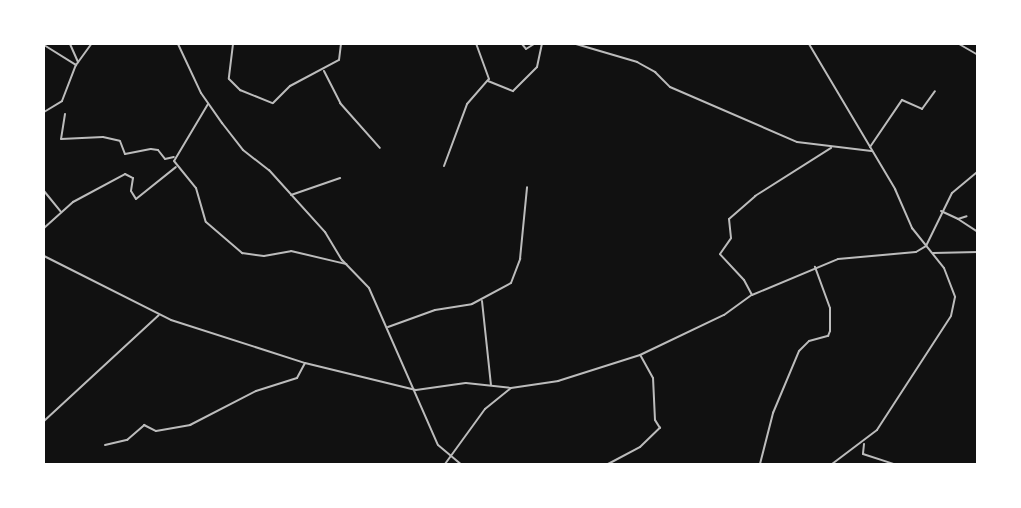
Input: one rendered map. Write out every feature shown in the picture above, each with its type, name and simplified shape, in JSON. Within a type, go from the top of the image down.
[{"type":"street","points":[[70,44],[78,62]]},
{"type":"street","points":[[44,112],[62,101],[76,65],[91,44]]},
{"type":"street","points":[[176,44],[208,104],[243,150],[291,195],[325,232],[346,264],[369,288],[416,390],[438,445],[461,465]]},
{"type":"street","points":[[233,44],[229,79],[240,90],[273,103],[290,86],[324,70],[339,60],[341,44]]},
{"type":"street","points":[[476,44],[488,81],[513,92],[537,67],[542,44]]},
{"type":"street","points":[[522,44],[526,49],[534,44]]},
{"type":"street","points":[[576,44],[637,62],[656,72],[670,87],[797,142],[872,152]]},
{"type":"street","points":[[809,44],[870,147],[912,228],[933,253],[952,285],[955,308],[877,430],[864,443],[832,465]]},
{"type":"street","points":[[959,44],[978,55]]},
{"type":"street","points":[[44,45],[76,65]]},
{"type":"street","points":[[324,70],[340,103],[380,148]]},
{"type":"street","points":[[444,166],[467,104],[488,81]]},
{"type":"street","points":[[870,147],[902,100],[922,109],[935,91]]},
{"type":"street","points":[[208,104],[174,157],[176,167],[196,188],[206,222],[237,251],[264,256],[284,251],[306,253],[346,264]]},
{"type":"street","points":[[65,114],[61,139],[103,137],[120,141],[125,154],[151,149],[158,150],[165,159],[174,157]]},
{"type":"street","points":[[752,295],[744,280],[720,254],[731,238],[729,219],[755,196],[831,148]]},
{"type":"street","points":[[44,228],[62,212],[125,174],[133,178],[131,191],[136,199],[176,167]]},
{"type":"street","points":[[44,256],[159,315],[305,363],[416,390],[491,385],[511,388],[558,381],[640,355],[724,315],[752,295],[815,267],[847,258],[902,255],[926,246],[941,211],[952,194],[978,171]]},
{"type":"street","points":[[291,195],[340,178]]},
{"type":"street","points":[[388,327],[435,310],[482,300],[511,283],[520,259],[522,216],[528,201],[527,187]]},
{"type":"street","points":[[44,191],[62,212]]},
{"type":"street","points":[[941,211],[978,232]]},
{"type":"street","points":[[958,219],[967,216]]},
{"type":"street","points":[[933,253],[978,252]]},
{"type":"street","points":[[760,465],[773,413],[799,351],[830,331],[830,308],[815,267]]},
{"type":"street","points":[[482,300],[491,385]]},
{"type":"street","points":[[44,421],[159,315]]},
{"type":"street","points":[[608,465],[640,447],[660,428],[655,420],[654,378],[640,355]]},
{"type":"street","points":[[105,445],[127,440],[144,425],[156,431],[190,424],[256,390],[297,378],[305,363]]},
{"type":"street","points":[[445,465],[485,409],[511,388]]},
{"type":"street","points":[[864,443],[863,454],[893,465]]}]
